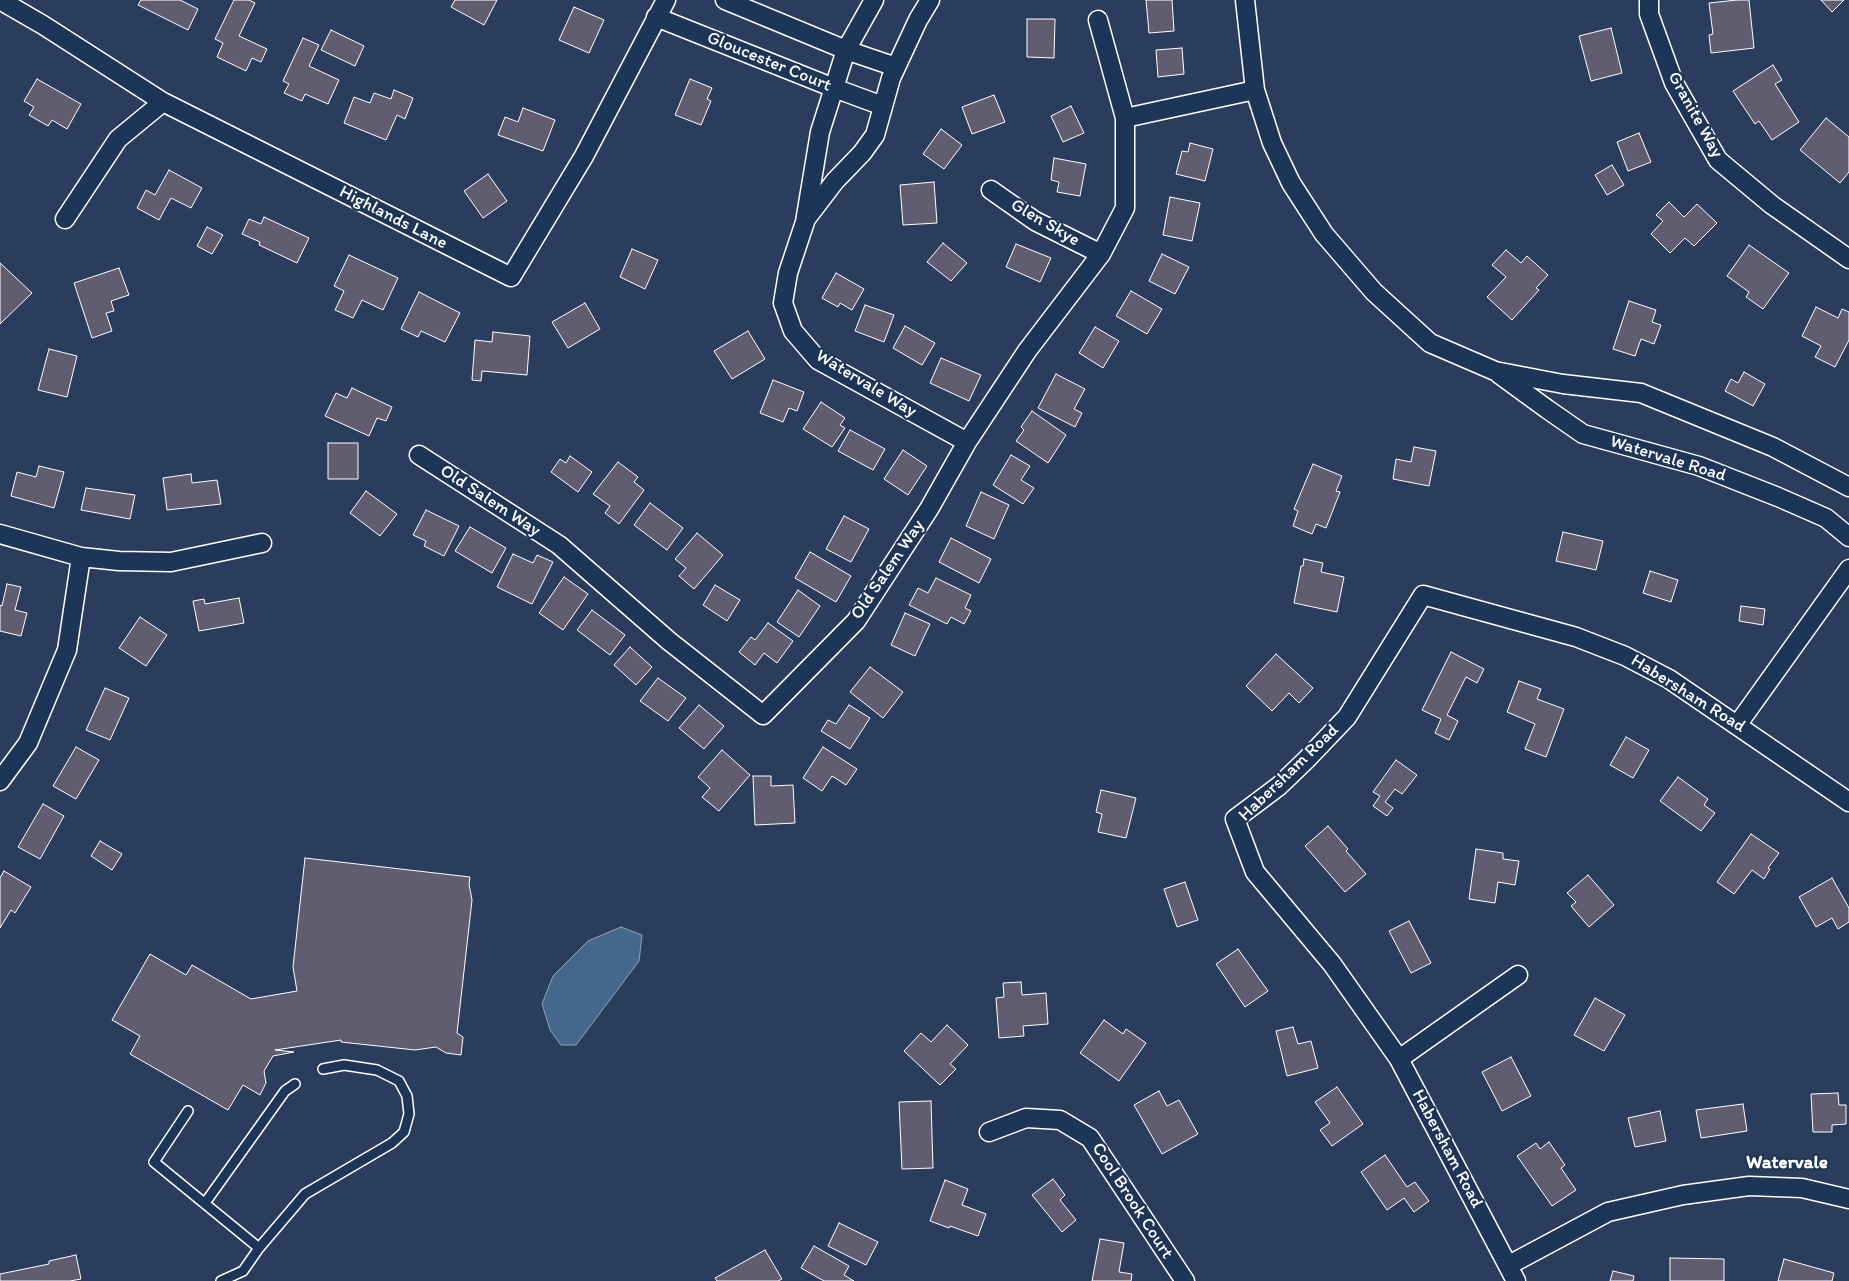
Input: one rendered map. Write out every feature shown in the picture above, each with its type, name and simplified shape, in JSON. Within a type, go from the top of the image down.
[{"type":"street","name":"Highlands Lane","points":[[0,0],[43,25],[163,102],[511,277],[584,156],[666,0]]},
{"type":"street","points":[[725,0],[846,50],[896,68]]},
{"type":"street","name":"Watervale Way","points":[[874,0],[846,50],[820,132],[804,222],[788,273],[783,304],[793,331],[818,360],[967,442]]},
{"type":"street","name":"Watervale Way","points":[[804,222],[836,180],[862,153],[875,136],[891,78],[918,20],[930,0]]},
{"type":"street","name":"Watervale Road","points":[[1245,0],[1255,90],[1272,143],[1291,183],[1324,234],[1374,292],[1430,343],[1495,371],[1563,384],[1641,393],[1774,447],[1849,487]]},
{"type":"street","name":"Granite Way","points":[[1649,0],[1649,14],[1674,83],[1718,160],[1772,205],[1849,259]]},
{"type":"street","name":"Gloucester Court","points":[[656,17],[883,106]]},
{"type":"street","name":"Old Salem Way","points":[[419,455],[559,545],[669,641],[763,715],[856,621],[929,509],[967,442],[1027,351],[1101,254],[1125,208],[1125,118],[1098,20]]},
{"type":"street","points":[[1125,118],[1255,90]]},
{"type":"street","points":[[65,219],[118,139],[163,102]]},
{"type":"street","name":"Glen Skye","points":[[991,190],[1035,221],[1101,254]]},
{"type":"street","name":"Watervale Road","points":[[1495,371],[1546,410],[1583,434],[1644,450],[1716,473],[1778,497],[1826,518],[1849,537]]},
{"type":"street","points":[[0,534],[81,557],[119,561],[171,562],[262,543]]},
{"type":"street","points":[[0,780],[28,743],[66,650],[81,557]]},
{"type":"street","points":[[1738,724],[1849,569]]},
{"type":"street","name":"Habersham Road","points":[[1516,1281],[1399,1059],[1332,964],[1255,872],[1235,819],[1279,786],[1347,717],[1423,596],[1576,637],[1626,656],[1669,679],[1738,724],[1849,802]]},
{"type":"street","points":[[1399,1059],[1518,975]]},
{"type":"street","name":"Cool Brook Court","points":[[988,1132],[1026,1118],[1051,1119],[1060,1120],[1090,1138],[1185,1281]]},
{"type":"street","points":[[1509,1265],[1608,1212],[1683,1195],[1749,1186],[1802,1188],[1849,1199]]},
{"type":"lane","points":[[221,1281],[243,1271],[259,1248],[305,1194],[392,1143],[404,1132],[409,1114],[407,1096],[399,1081],[377,1070],[344,1065],[323,1069]]},
{"type":"lane","points":[[205,1203],[285,1092],[295,1084]]},
{"type":"lane","points":[[188,1111],[154,1162],[259,1248]]},
{"type":"water","points":[[621,927],[642,935],[639,961],[576,1045],[561,1045],[550,1030],[542,1004],[553,976],[588,941]]},
{"type":"building","points":[[141,0],[180,0],[198,9],[188,30],[138,5]]},
{"type":"building","points":[[234,0],[249,0],[255,3],[239,36],[267,49],[261,62],[252,58],[246,71],[217,57],[223,43],[215,39]]},
{"type":"building","points":[[455,0],[497,0],[484,25],[451,7]]},
{"type":"building","points":[[1146,0],[1172,0],[1174,31],[1149,33]]},
{"type":"building","points":[[1749,0],[1754,48],[1711,53],[1709,35],[1713,34],[1709,3]]},
{"type":"building","points":[[1821,0],[1844,0],[1832,12]]},
{"type":"building","points":[[574,7],[604,20],[589,53],[559,40]]},
{"type":"building","points":[[1027,19],[1055,19],[1054,58],[1027,57]]},
{"type":"building","points":[[1611,28],[1622,73],[1591,81],[1579,36]]},
{"type":"building","points":[[331,30],[364,46],[355,66],[321,50]]},
{"type":"building","points":[[303,38],[319,45],[309,66],[339,80],[328,104],[305,94],[302,101],[284,93],[289,84],[283,81]]},
{"type":"building","points":[[1182,48],[1184,74],[1158,77],[1156,50]]},
{"type":"building","points":[[1773,65],[1782,80],[1775,84],[1799,122],[1772,140],[1759,121],[1755,124],[1733,91]]},
{"type":"building","points":[[37,79],[81,104],[67,129],[52,120],[48,126],[29,115],[34,107],[24,101]]},
{"type":"building","points":[[690,79],[712,88],[707,99],[711,101],[701,125],[675,115]]},
{"type":"building","points":[[394,90],[413,98],[405,119],[397,115],[386,140],[344,123],[354,97],[370,103],[374,93],[391,99]]},
{"type":"building","points":[[994,95],[1005,122],[972,134],[962,107]]},
{"type":"building","points":[[1071,106],[1084,133],[1063,142],[1051,116]]},
{"type":"building","points":[[523,108],[555,120],[543,151],[498,135],[505,117],[518,122]]},
{"type":"building","points":[[1826,118],[1849,137],[1849,172],[1840,183],[1800,150]]},
{"type":"building","points":[[941,129],[962,145],[944,169],[923,154]]},
{"type":"building","points":[[1639,133],[1651,162],[1628,171],[1617,142]]},
{"type":"building","points":[[1190,143],[1213,149],[1205,181],[1176,174],[1182,151],[1188,152]]},
{"type":"building","points":[[1054,158],[1086,164],[1080,196],[1057,192],[1059,182],[1051,180]]},
{"type":"building","points":[[1612,165],[1624,185],[1607,195],[1595,175]]},
{"type":"building","points":[[169,170],[202,188],[191,208],[171,198],[159,220],[137,208],[146,190],[155,195]]},
{"type":"building","points":[[488,174],[507,201],[483,218],[464,191]]},
{"type":"building","points":[[934,182],[937,223],[903,225],[900,185]]},
{"type":"building","points":[[1170,197],[1200,203],[1192,241],[1163,235]]},
{"type":"building","points":[[1669,202],[1684,217],[1697,204],[1717,223],[1694,246],[1685,238],[1670,253],[1651,234],[1663,221],[1656,215]]},
{"type":"building","points":[[264,217],[309,238],[297,263],[259,245],[260,242],[242,234],[249,219],[261,224]]},
{"type":"building","points":[[207,227],[223,235],[212,254],[197,246]]},
{"type":"building","points":[[943,243],[967,263],[951,281],[927,262]]},
{"type":"building","points":[[1016,244],[1051,258],[1040,282],[1006,267]]},
{"type":"building","points":[[1749,245],[1789,273],[1763,309],[1746,297],[1749,292],[1727,276]]},
{"type":"building","points":[[632,249],[658,260],[645,289],[620,277]]},
{"type":"building","points":[[1506,250],[1521,263],[1527,256],[1548,275],[1536,288],[1539,290],[1512,320],[1487,297],[1506,277],[1492,265]]},
{"type":"building","points":[[1162,254],[1189,267],[1175,294],[1149,281]]},
{"type":"building","points":[[349,255],[398,278],[383,310],[362,300],[353,318],[335,310],[344,291],[334,286]]},
{"type":"building","points":[[0,263],[32,293],[0,324]]},
{"type":"building","points":[[119,268],[129,295],[111,301],[114,311],[106,313],[112,331],[92,338],[74,283]]},
{"type":"building","points":[[836,273],[864,289],[852,310],[840,303],[838,307],[822,298]]},
{"type":"building","points":[[1131,291],[1162,309],[1147,334],[1116,316]]},
{"type":"building","points":[[419,292],[460,313],[445,342],[421,331],[418,337],[401,329]]},
{"type":"building","points":[[1629,301],[1656,310],[1652,322],[1661,325],[1654,344],[1641,339],[1635,356],[1613,349]]},
{"type":"building","points":[[585,303],[600,329],[568,348],[552,322]]},
{"type":"building","points":[[865,305],[894,315],[884,342],[855,331]]},
{"type":"building","points":[[1816,307],[1838,318],[1842,309],[1849,312],[1849,340],[1835,367],[1815,357],[1821,346],[1802,336]]},
{"type":"building","points":[[905,326],[935,343],[922,365],[893,348]]},
{"type":"building","points":[[1095,327],[1119,341],[1103,368],[1079,353]]},
{"type":"building","points":[[748,331],[765,359],[732,379],[714,351]]},
{"type":"building","points":[[493,332],[530,336],[527,375],[482,371],[481,381],[472,380],[475,340],[492,342]]},
{"type":"building","points":[[49,349],[77,356],[67,397],[38,390]]},
{"type":"building","points":[[941,358],[981,375],[969,401],[930,383]]},
{"type":"building","points":[[1744,372],[1765,384],[1753,406],[1725,391],[1731,379],[1738,383]]},
{"type":"building","points":[[1056,374],[1085,389],[1074,409],[1082,413],[1075,427],[1038,408]]},
{"type":"building","points":[[773,380],[804,392],[797,411],[789,408],[783,422],[760,413]]},
{"type":"building","points":[[352,388],[392,407],[386,421],[377,418],[369,436],[325,416],[336,393],[347,398]]},
{"type":"building","points":[[821,402],[845,418],[840,425],[845,428],[832,447],[803,429]]},
{"type":"building","points":[[1032,411],[1066,435],[1048,463],[1016,441],[1024,430],[1021,427]]},
{"type":"building","points":[[850,430],[885,449],[873,470],[838,451]]},
{"type":"building","points":[[328,443],[358,443],[358,479],[328,479]]},
{"type":"building","points":[[1414,447],[1436,451],[1429,486],[1393,479],[1396,459],[1411,462]]},
{"type":"building","points":[[903,450],[927,466],[908,495],[884,479]]},
{"type":"building","points":[[1011,455],[1030,466],[1021,480],[1034,488],[1023,504],[993,485]]},
{"type":"building","points":[[570,456],[592,472],[578,492],[551,472],[560,459],[566,463]]},
{"type":"building","points":[[618,462],[638,477],[634,482],[644,490],[619,524],[605,513],[610,506],[593,494]]},
{"type":"building","points":[[1313,464],[1342,476],[1336,491],[1340,492],[1326,528],[1316,524],[1312,534],[1293,526],[1298,511],[1294,509]]},
{"type":"building","points":[[39,466],[64,472],[54,508],[11,496],[17,472],[36,477]]},
{"type":"building","points":[[191,474],[192,483],[217,480],[221,504],[167,510],[163,478]]},
{"type":"building","points":[[86,488],[135,495],[130,519],[81,510]]},
{"type":"building","points":[[366,491],[397,514],[380,536],[350,513]]},
{"type":"building","points":[[981,492],[1009,505],[994,539],[966,526]]},
{"type":"building","points":[[650,503],[683,528],[667,550],[634,525]]},
{"type":"building","points":[[426,510],[459,526],[444,556],[424,546],[426,541],[413,535]]},
{"type":"building","points":[[844,516],[869,529],[851,562],[826,549]]},
{"type":"building","points":[[470,527],[506,548],[492,573],[455,551]]},
{"type":"building","points":[[1563,532],[1603,541],[1596,570],[1556,561]]},
{"type":"building","points":[[697,533],[723,555],[694,589],[679,576],[686,568],[675,559]]},
{"type":"building","points":[[951,538],[991,559],[979,583],[939,562]]},
{"type":"building","points":[[810,552],[851,576],[836,602],[795,578]]},
{"type":"building","points":[[513,554],[533,563],[537,555],[553,562],[532,604],[497,587]]},
{"type":"building","points":[[1304,559],[1323,563],[1321,572],[1344,577],[1337,612],[1294,603]]},
{"type":"building","points":[[1650,571],[1678,580],[1671,602],[1643,593]]},
{"type":"building","points":[[564,577],[588,594],[563,630],[539,613]]},
{"type":"building","points":[[936,578],[971,595],[965,608],[971,611],[964,624],[951,617],[947,624],[909,605],[918,588],[928,593]]},
{"type":"building","points":[[7,584],[21,587],[15,610],[27,613],[21,636],[0,631],[0,605],[2,606]]},
{"type":"building","points":[[715,585],[740,600],[727,621],[703,605]]},
{"type":"building","points":[[798,590],[820,606],[799,637],[777,622]]},
{"type":"building","points":[[239,598],[244,623],[199,631],[193,601],[204,599],[205,604]]},
{"type":"building","points":[[1741,606],[1765,609],[1763,625],[1739,621]]},
{"type":"building","points":[[592,610],[625,635],[610,655],[577,630]]},
{"type":"building","points":[[905,613],[930,624],[915,656],[891,645]]},
{"type":"building","points":[[140,617],[167,635],[146,666],[119,648]]},
{"type":"building","points":[[768,623],[793,641],[777,663],[764,653],[755,665],[739,652],[751,637],[755,640]]},
{"type":"building","points":[[630,647],[652,667],[636,685],[614,665]]},
{"type":"building","points":[[1451,652],[1484,669],[1477,683],[1466,677],[1447,715],[1458,721],[1449,740],[1435,733],[1441,719],[1422,710]]},
{"type":"building","points":[[1276,654],[1313,688],[1299,703],[1289,693],[1272,711],[1246,686]]},
{"type":"building","points":[[870,667],[903,692],[883,718],[850,692]]},
{"type":"building","points":[[658,678],[686,698],[668,721],[640,701]]},
{"type":"building","points":[[1519,681],[1541,689],[1537,699],[1564,709],[1546,757],[1525,749],[1535,724],[1507,712]]},
{"type":"building","points":[[105,688],[129,698],[110,740],[86,730]]},
{"type":"building","points":[[699,705],[724,726],[704,749],[679,728]]},
{"type":"building","points":[[849,705],[870,718],[850,749],[821,731],[828,720],[836,724]]},
{"type":"building","points":[[1626,737],[1649,750],[1633,778],[1610,765]]},
{"type":"building","points":[[76,747],[99,760],[76,799],[53,786]]},
{"type":"building","points":[[823,747],[857,769],[846,785],[832,776],[822,791],[803,778]]},
{"type":"building","points":[[722,750],[750,775],[719,811],[702,797],[710,788],[698,777]]},
{"type":"building","points":[[1396,760],[1417,775],[1402,794],[1395,789],[1385,802],[1393,808],[1387,816],[1373,806],[1380,796],[1373,792]]},
{"type":"building","points":[[753,776],[771,776],[771,786],[793,785],[795,823],[755,825]]},
{"type":"building","points":[[1678,777],[1708,799],[1704,805],[1715,813],[1701,831],[1660,801]]},
{"type":"building","points":[[1101,790],[1136,798],[1126,838],[1098,832],[1102,814],[1096,812]]},
{"type":"building","points":[[43,804],[64,816],[40,859],[18,847]]},
{"type":"building","points":[[1328,826],[1366,874],[1345,892],[1305,846]]},
{"type":"building","points":[[1751,834],[1779,853],[1768,868],[1770,869],[1764,879],[1752,870],[1734,894],[1717,882]]},
{"type":"building","points":[[100,841],[122,854],[112,870],[91,856]]},
{"type":"building","points":[[1476,849],[1503,853],[1503,859],[1519,861],[1515,885],[1498,882],[1495,903],[1469,899]]},
{"type":"building","points":[[305,858],[470,877],[469,884],[472,900],[457,1033],[463,1037],[461,1055],[446,1053],[436,1047],[415,1050],[341,1042],[341,1040],[275,1050],[294,1052],[273,1056],[264,1071],[266,1083],[260,1095],[243,1085],[228,1110],[130,1054],[140,1036],[112,1020],[150,954],[186,975],[192,965],[251,999],[297,991],[293,967]]},
{"type":"building","points":[[4,871],[31,887],[15,913],[11,910],[0,928],[0,878]]},
{"type":"building","points":[[1588,875],[1614,905],[1589,927],[1571,906],[1576,902],[1567,893]]},
{"type":"building","points":[[1832,878],[1849,908],[1849,922],[1838,929],[1832,918],[1816,927],[1799,897]]},
{"type":"building","points":[[1185,882],[1198,920],[1177,927],[1164,889]]},
{"type":"building","points":[[1409,921],[1431,963],[1411,973],[1389,931]]},
{"type":"building","points":[[1238,949],[1268,991],[1245,1007],[1216,964]]},
{"type":"building","points":[[1021,982],[1022,995],[1046,993],[1048,1024],[1023,1026],[1024,1036],[999,1038],[996,998],[1004,997],[1003,983]]},
{"type":"building","points":[[1595,998],[1625,1015],[1604,1051],[1574,1035]]},
{"type":"building","points":[[1104,1020],[1123,1034],[1126,1029],[1146,1043],[1119,1081],[1080,1053]]},
{"type":"building","points":[[947,1025],[968,1045],[950,1064],[956,1069],[940,1085],[904,1051],[921,1033],[931,1042]]},
{"type":"building","points":[[1293,1027],[1298,1044],[1311,1041],[1318,1068],[1287,1076],[1276,1031]]},
{"type":"building","points":[[1511,1057],[1531,1096],[1502,1111],[1482,1072]]},
{"type":"building","points":[[1337,1087],[1363,1124],[1332,1146],[1320,1130],[1330,1123],[1315,1102]]},
{"type":"building","points":[[1159,1091],[1167,1106],[1179,1100],[1198,1134],[1162,1154],[1134,1105]]},
{"type":"building","points":[[1838,1093],[1839,1105],[1846,1105],[1846,1124],[1832,1125],[1832,1132],[1813,1132],[1811,1094]]},
{"type":"building","points":[[931,1101],[933,1168],[902,1169],[899,1102]]},
{"type":"building","points":[[1743,1104],[1747,1131],[1701,1138],[1696,1110]]},
{"type":"building","points":[[1660,1111],[1666,1141],[1635,1147],[1628,1118]]},
{"type":"building","points":[[1549,1142],[1565,1165],[1561,1168],[1576,1190],[1552,1206],[1517,1156],[1536,1143],[1540,1149]]},
{"type":"building","points":[[1385,1155],[1407,1187],[1415,1182],[1429,1201],[1414,1212],[1404,1198],[1387,1210],[1361,1172]]},
{"type":"building","points":[[1053,1179],[1065,1195],[1060,1200],[1076,1220],[1062,1232],[1032,1195]]},
{"type":"building","points":[[945,1180],[968,1189],[962,1205],[986,1214],[978,1236],[930,1221]]},
{"type":"building","points":[[839,1223],[878,1242],[866,1265],[828,1246]]},
{"type":"building","points":[[1100,1239],[1124,1243],[1119,1272],[1132,1274],[1131,1281],[1092,1281]]},
{"type":"building","points":[[814,1246],[849,1266],[844,1275],[854,1281],[824,1281],[801,1268]]},
{"type":"building","points":[[765,1250],[782,1279],[778,1281],[717,1281],[715,1278]]},
{"type":"building","points":[[76,1255],[81,1279],[70,1281],[0,1281],[0,1274],[49,1264],[49,1261]]},
{"type":"building","points":[[1670,1258],[1724,1259],[1724,1281],[1670,1281]]},
{"type":"building","points":[[1784,1259],[1834,1273],[1832,1281],[1778,1281]]},
{"type":"building","points":[[1613,1271],[1634,1276],[1633,1281],[1610,1281]]},
{"type":"district","name":"Watervale","points":[[1787,1163]]}]
